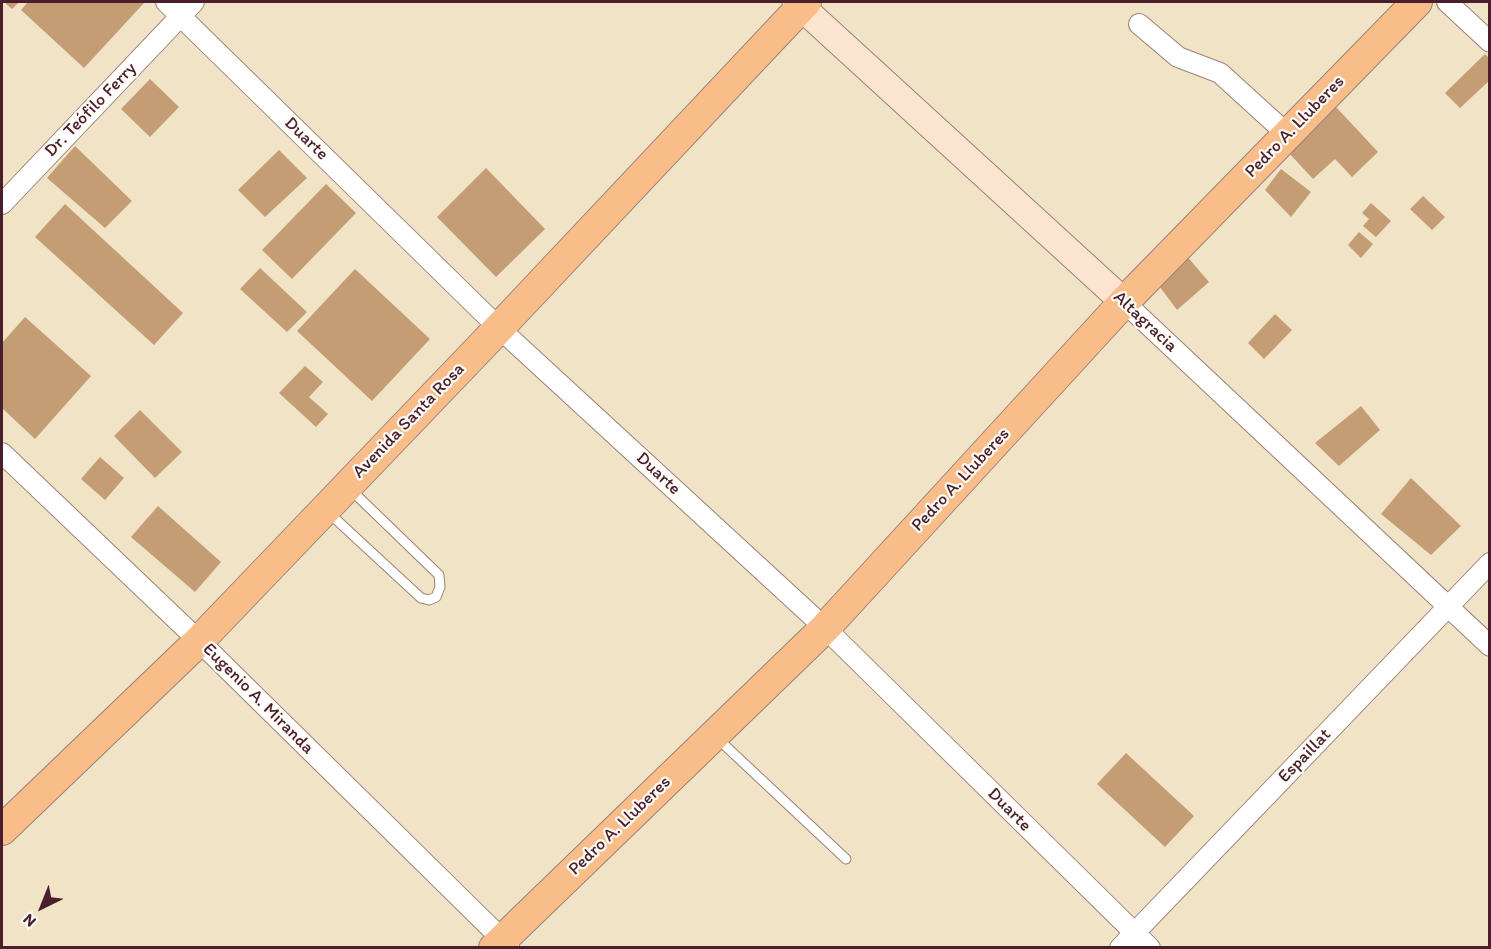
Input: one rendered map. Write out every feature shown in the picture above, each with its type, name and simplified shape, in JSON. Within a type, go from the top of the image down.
[{"type":"main road","name":"Pedro A. Lluberes","points":[[502,945],[825,628],[1124,302],[1417,2]]},
{"type":"main road","name":"Avenida Santa Rosa","points":[[2,830],[198,640],[325,509],[499,328],[801,3]]},
{"type":"street","name":"Duarte","points":[[166,2],[187,9],[499,328],[825,628],[1150,948]]},
{"type":"street","points":[[1447,2],[1490,42]]},
{"type":"street","name":"Altagracia","points":[[801,3],[1490,646]]},
{"type":"street","name":"Dr. Teófilo Ferry","points":[[2,204],[187,9]]},
{"type":"street","points":[[1139,24],[1178,57],[1220,73],[1287,134]]},
{"type":"street","name":"Eugenio A. Miranda","points":[[2,453],[198,640],[502,945]]},
{"type":"street","name":"Espaillat","points":[[1120,948],[1490,563]]},
{"type":"lane","points":[[325,509],[421,598],[429,600],[436,597],[440,587],[439,575],[347,486]]},
{"type":"lane","points":[[714,735],[846,859]]},
{"type":"building","points":[[4,2],[19,2],[12,9]]},
{"type":"building","points":[[28,2],[144,3],[84,68],[21,10]]},
{"type":"building","points":[[1485,54],[1490,59],[1490,80],[1460,108],[1445,93]]},
{"type":"building","points":[[150,79],[179,107],[150,137],[121,109]]},
{"type":"building","points":[[1336,107],[1378,152],[1352,177],[1335,159],[1313,179],[1288,152]]},
{"type":"building","points":[[75,146],[132,201],[105,228],[47,178]]},
{"type":"building","points":[[279,150],[307,178],[265,217],[238,190]]},
{"type":"building","points":[[486,168],[545,229],[496,277],[437,217]]},
{"type":"building","points":[[1281,169],[1311,192],[1291,217],[1265,190]]},
{"type":"building","points":[[326,184],[356,213],[292,279],[262,250]]},
{"type":"building","points":[[1423,196],[1445,217],[1432,230],[1410,209]]},
{"type":"building","points":[[1371,203],[1391,221],[1376,237],[1363,226],[1369,219],[1362,213]]},
{"type":"building","points":[[65,204],[183,313],[154,345],[35,237]]},
{"type":"building","points":[[1359,232],[1373,244],[1361,258],[1348,245]]},
{"type":"building","points":[[1185,254],[1209,282],[1177,310],[1157,283]]},
{"type":"building","points":[[260,268],[307,312],[287,332],[240,289]]},
{"type":"building","points":[[355,269],[430,339],[372,401],[297,331]]},
{"type":"building","points":[[1275,314],[1292,330],[1264,359],[1248,343]]},
{"type":"building","points":[[25,317],[91,376],[35,439],[2,408],[2,343]]},
{"type":"building","points":[[305,366],[323,382],[309,397],[328,414],[316,427],[279,393]]},
{"type":"building","points":[[1361,406],[1380,430],[1339,466],[1315,443]]},
{"type":"building","points":[[140,410],[182,452],[155,478],[114,436]]},
{"type":"building","points":[[100,457],[124,478],[105,500],[81,479]]},
{"type":"building","points":[[1411,478],[1461,526],[1431,555],[1381,514]]},
{"type":"building","points":[[158,506],[221,562],[195,592],[131,537]]},
{"type":"building","points":[[1126,753],[1194,816],[1165,847],[1097,784]]}]
